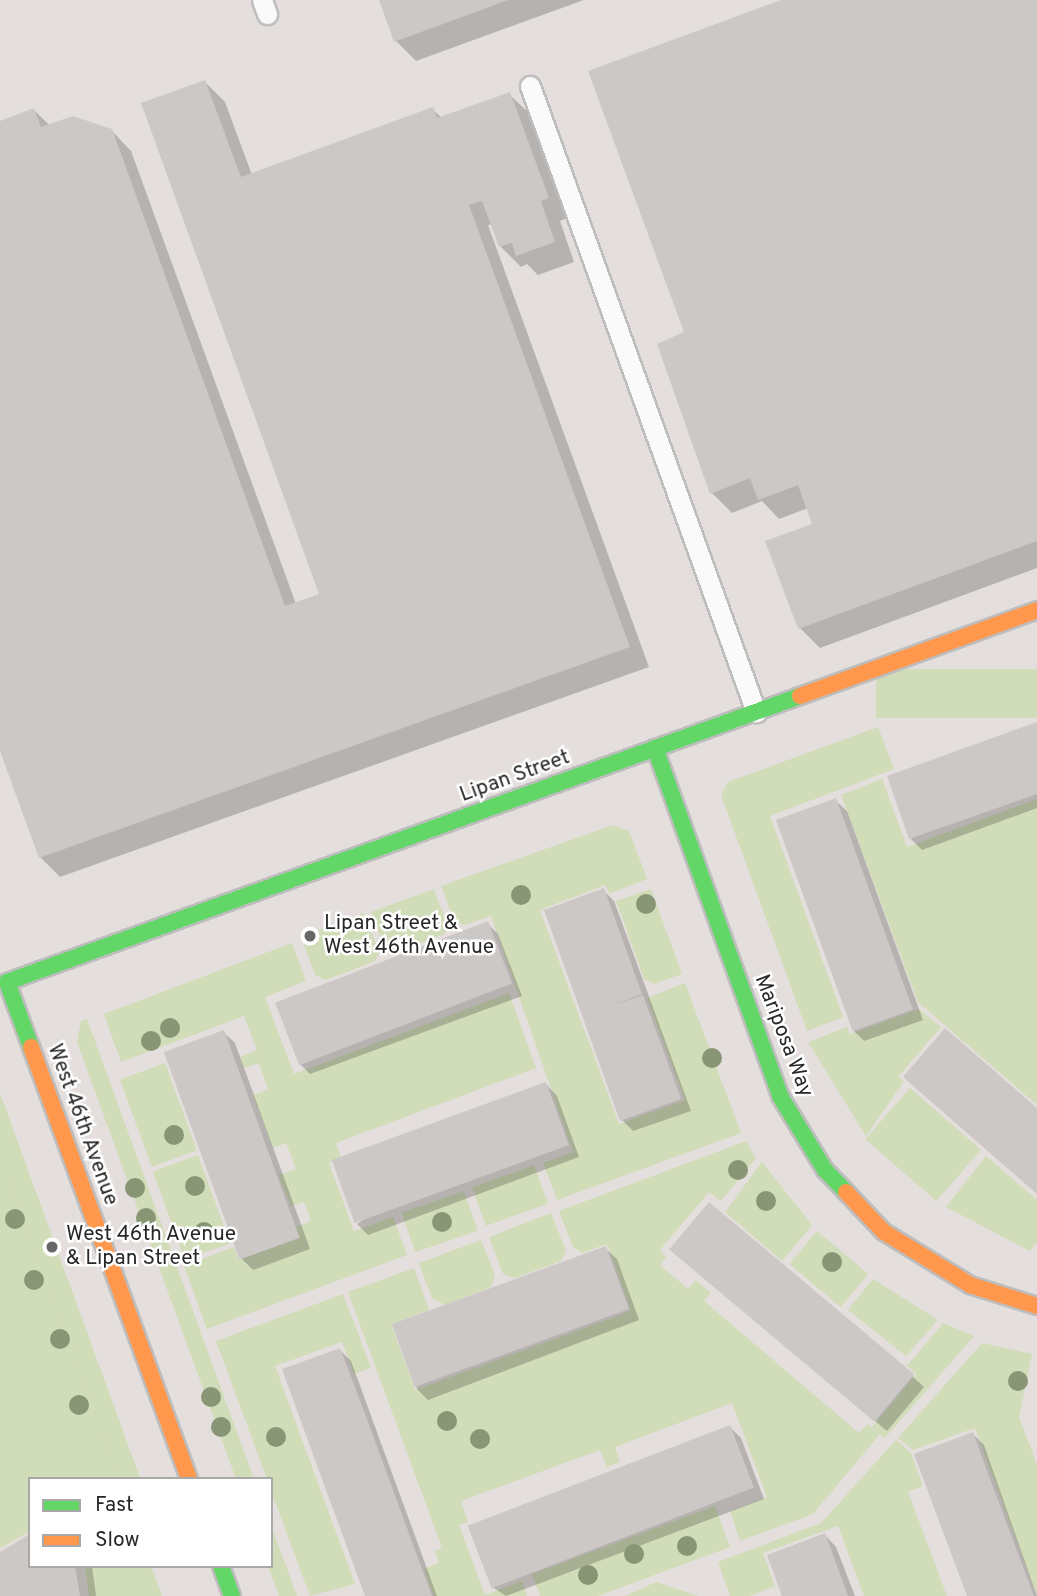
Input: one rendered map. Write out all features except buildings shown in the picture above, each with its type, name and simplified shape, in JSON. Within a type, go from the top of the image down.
[{"type":"street","name":"Lipan Street","points":[[7,982],[1037,610]]},
{"type":"street","name":"Mariposa Way","points":[[655,748],[780,1097],[825,1170],[884,1232],[970,1285],[1037,1306]]},
{"type":"street","name":"West 46th Avenue","points":[[7,982],[188,1477]]},
{"type":"street","points":[[222,1568],[232,1596]]},
{"type":"lane","points":[[530,86],[756,712]]},
{"type":"green space","points":[[876,669],[1037,669],[1037,718],[876,718]]},
{"type":"green space","points":[[878,727],[894,769],[770,816],[843,1017],[807,1031],[721,795],[728,782]]},
{"type":"green space","points":[[882,779],[907,847],[1037,799],[1037,1105],[918,1002],[841,795]]},
{"type":"green space","points":[[613,825],[629,831],[647,879],[609,894],[605,885],[540,910],[619,1124],[685,1100],[647,998],[685,983],[741,1133],[557,1200],[543,1163],[573,1152],[491,916],[465,925],[455,923],[441,886]]},
{"type":"green space","points":[[434,889],[448,927],[444,934],[396,952],[385,949],[371,912]]},
{"type":"green space","points":[[651,889],[682,974],[654,984],[644,979],[616,901]]},
{"type":"green space","points":[[364,913],[379,952],[375,961],[326,980],[315,975],[303,942],[315,938],[314,932]]},
{"type":"green space","points":[[292,943],[306,981],[265,997],[294,1074],[509,993],[536,1068],[336,1143],[341,1158],[329,1163],[354,1231],[393,1217],[407,1255],[207,1329],[184,1266],[234,1247],[239,1260],[299,1238],[296,1227],[311,1221],[304,1202],[291,1206],[278,1175],[296,1169],[286,1143],[273,1148],[253,1095],[268,1090],[259,1063],[244,1068],[240,1057],[257,1050],[244,1016],[121,1062],[104,1014]]},
{"type":"green space","points":[[919,1009],[941,1027],[898,1077],[904,1081],[866,1136],[808,1042],[847,1027],[850,1034]]},
{"type":"green space","points":[[87,1019],[253,1477],[235,1477],[77,1042],[81,1021]]},
{"type":"green space","points":[[165,1063],[197,1150],[152,1167],[120,1079]]},
{"type":"green space","points":[[910,1088],[981,1150],[936,1201],[865,1139]]},
{"type":"green space","points":[[0,1093],[140,1477],[113,1477],[0,1166]]},
{"type":"green space","points":[[746,1141],[756,1158],[721,1201],[709,1192],[660,1250],[666,1257],[660,1265],[688,1289],[696,1280],[711,1293],[704,1301],[859,1433],[867,1424],[878,1432],[872,1427],[916,1374],[907,1366],[943,1323],[974,1336],[885,1438],[880,1434],[813,1514],[740,1541],[730,1511],[767,1497],[732,1403],[615,1447],[620,1462],[607,1467],[600,1450],[461,1501],[468,1522],[459,1525],[485,1595],[522,1581],[527,1596],[434,1596],[424,1569],[439,1563],[435,1551],[442,1548],[348,1292],[414,1268],[429,1310],[391,1324],[415,1390],[631,1311],[607,1244],[582,1253],[573,1247],[559,1211]]},
{"type":"green space","points":[[198,1155],[230,1243],[185,1260],[153,1171]]},
{"type":"green space","points":[[986,1156],[1037,1200],[1037,1242],[1030,1251],[946,1207]]},
{"type":"green space","points":[[0,1162],[4,1164],[118,1477],[28,1477],[28,1532],[0,1548]]},
{"type":"green space","points":[[762,1162],[812,1225],[782,1261],[725,1212]]},
{"type":"green space","points":[[534,1165],[548,1204],[486,1226],[472,1188]]},
{"type":"green space","points":[[464,1191],[478,1231],[415,1252],[402,1212]]},
{"type":"green space","points":[[551,1213],[566,1251],[561,1261],[515,1278],[503,1274],[489,1237]]},
{"type":"green space","points":[[817,1231],[868,1274],[841,1307],[789,1264]]},
{"type":"green space","points":[[481,1240],[495,1275],[491,1287],[445,1305],[432,1298],[419,1263]]},
{"type":"green space","points":[[873,1279],[938,1320],[906,1356],[848,1310]]},
{"type":"green space","points":[[343,1294],[371,1368],[354,1374],[342,1342],[275,1366],[355,1584],[310,1596],[273,1496],[273,1477],[266,1477],[216,1341]]},
{"type":"green space","points":[[982,1343],[1032,1354],[1019,1417],[1037,1465],[1037,1596],[975,1428],[913,1450],[898,1438]]},
{"type":"green space","points":[[896,1440],[911,1453],[923,1486],[908,1492],[947,1596],[864,1596],[838,1526],[763,1553],[775,1586],[750,1596],[730,1596],[718,1562],[821,1523]]},
{"type":"green space","points":[[715,1506],[730,1547],[598,1596],[540,1596],[532,1574]]},
{"type":"green space","points":[[273,1530],[297,1596],[279,1596],[269,1568],[273,1568]]},
{"type":"green space","points":[[85,1568],[152,1568],[162,1596],[89,1596]]},
{"type":"green space","points":[[656,1582],[698,1596],[625,1596]]},
{"type":"traffic: fast","points":[[31,1047],[7,982],[800,696]]},
{"type":"traffic: fast","points":[[655,748],[780,1096],[825,1170],[846,1192]]},
{"type":"traffic: fast","points":[[222,1568],[232,1596]]},
{"type":"traffic: slow","points":[[800,696],[1037,610]]},
{"type":"traffic: slow","points":[[31,1047],[188,1477]]},
{"type":"traffic: slow","points":[[846,1192],[884,1232],[970,1285],[1037,1306]]},
{"type":"place","name":"Lipan Street & West 46th Avenue","points":[[310,936]]},
{"type":"place","name":"West 46th Avenue & Lipan Street","points":[[52,1247]]}]
